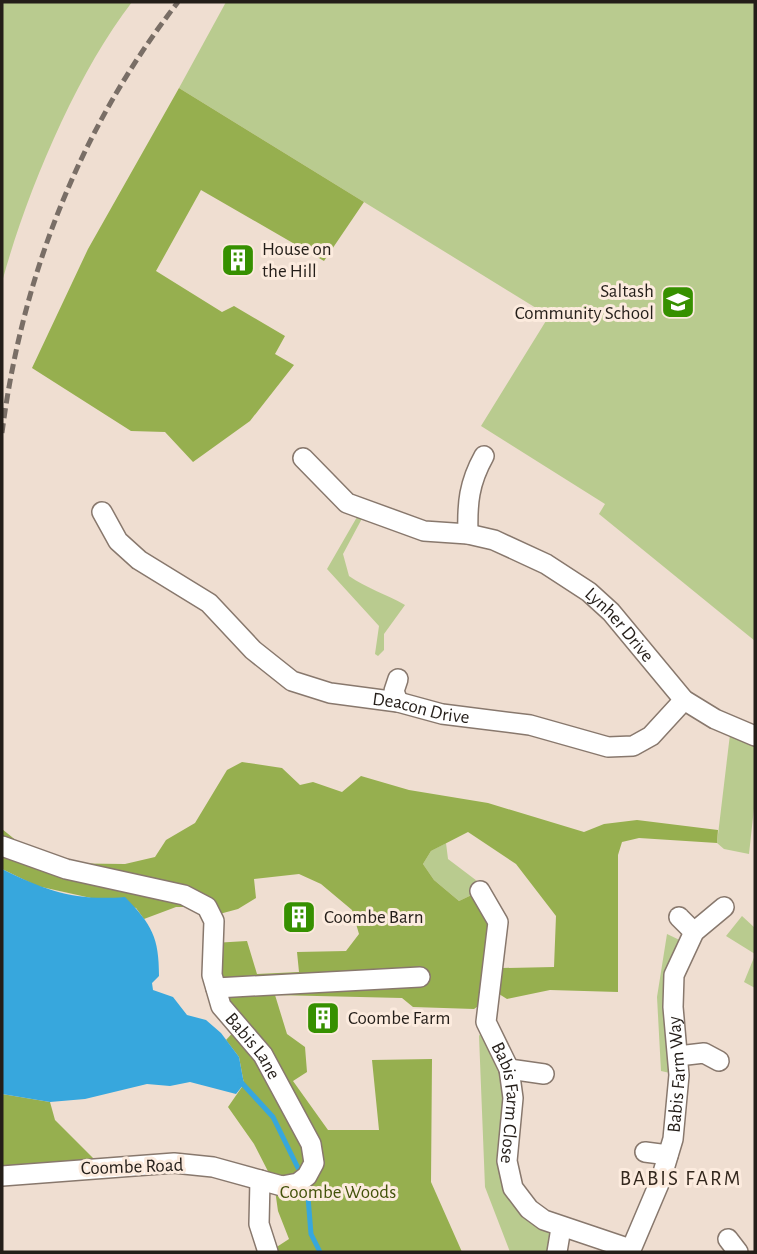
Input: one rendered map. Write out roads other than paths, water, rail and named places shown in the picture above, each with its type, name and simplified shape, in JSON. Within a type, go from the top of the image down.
[{"type":"street","points":[[468,534],[467,499],[473,475],[484,456]]},
{"type":"street","name":"Lynher Drive","points":[[303,458],[346,503],[424,531],[468,534],[494,541],[546,564],[589,592],[611,611],[684,699],[715,719],[755,736]]},
{"type":"street","name":"Deacon Drive","points":[[102,512],[113,545],[208,603],[253,650],[292,681],[330,693],[398,702],[442,714],[530,725],[608,747],[633,746],[651,736],[684,699]]},
{"type":"street","points":[[398,679],[394,691],[398,702]]},
{"type":"street","name":"Babis Lane","points":[[2,846],[66,869],[184,895],[207,907],[214,922],[212,975],[221,1006],[264,1055],[311,1144],[314,1163],[307,1176],[298,1183],[282,1186],[260,1180]]},
{"type":"street","name":"Babis Farm Close","points":[[480,891],[498,922],[498,942],[486,1022],[509,1069],[513,1098],[507,1161],[513,1188],[529,1209],[561,1228],[630,1251]]},
{"type":"street","name":"Babis Farm Way","points":[[630,1251],[668,1155],[677,1110],[678,1056],[673,1007],[674,975],[694,933],[724,907]]},
{"type":"street","points":[[678,917],[694,933]]},
{"type":"street","points":[[216,988],[420,977]]},
{"type":"street","points":[[678,1056],[704,1054],[719,1061]]},
{"type":"street","points":[[509,1069],[544,1074]]},
{"type":"street","points":[[645,1152],[668,1155]]},
{"type":"street","name":"Coombe Road","points":[[2,1176],[174,1163],[213,1167],[260,1180]]},
{"type":"street","points":[[260,1180],[259,1224],[268,1252]]},
{"type":"street","points":[[557,1252],[561,1228]]},
{"type":"water","points":[[2,869],[61,893],[107,898],[125,897],[148,924],[155,941],[159,976],[152,983],[153,990],[173,997],[187,1015],[206,1020],[221,1033],[239,1057],[244,1084],[236,1094],[190,1082],[170,1086],[147,1084],[85,1099],[50,1102],[2,1094]]},
{"type":"waterway","points":[[240,1081],[273,1117],[298,1168]]},
{"type":"waterway","points":[[308,1197],[311,1234],[320,1252]]},
{"type":"railway","points":[[2,433],[24,317],[61,206],[112,100],[143,50],[178,2]]},
{"type":"place","name":"House on the Hill","points":[[238,260]]},
{"type":"place","name":"Saltash Community School","points":[[678,302]]},
{"type":"place","name":"Coombe Barn","points":[[299,917]]},
{"type":"place","name":"Coombe Farm","points":[[323,1018]]},
{"type":"district","name":"BABIS FARM","points":[[681,1178]]},
{"type":"park label","name":"Coombe Woods","points":[[338,1192]]}]
